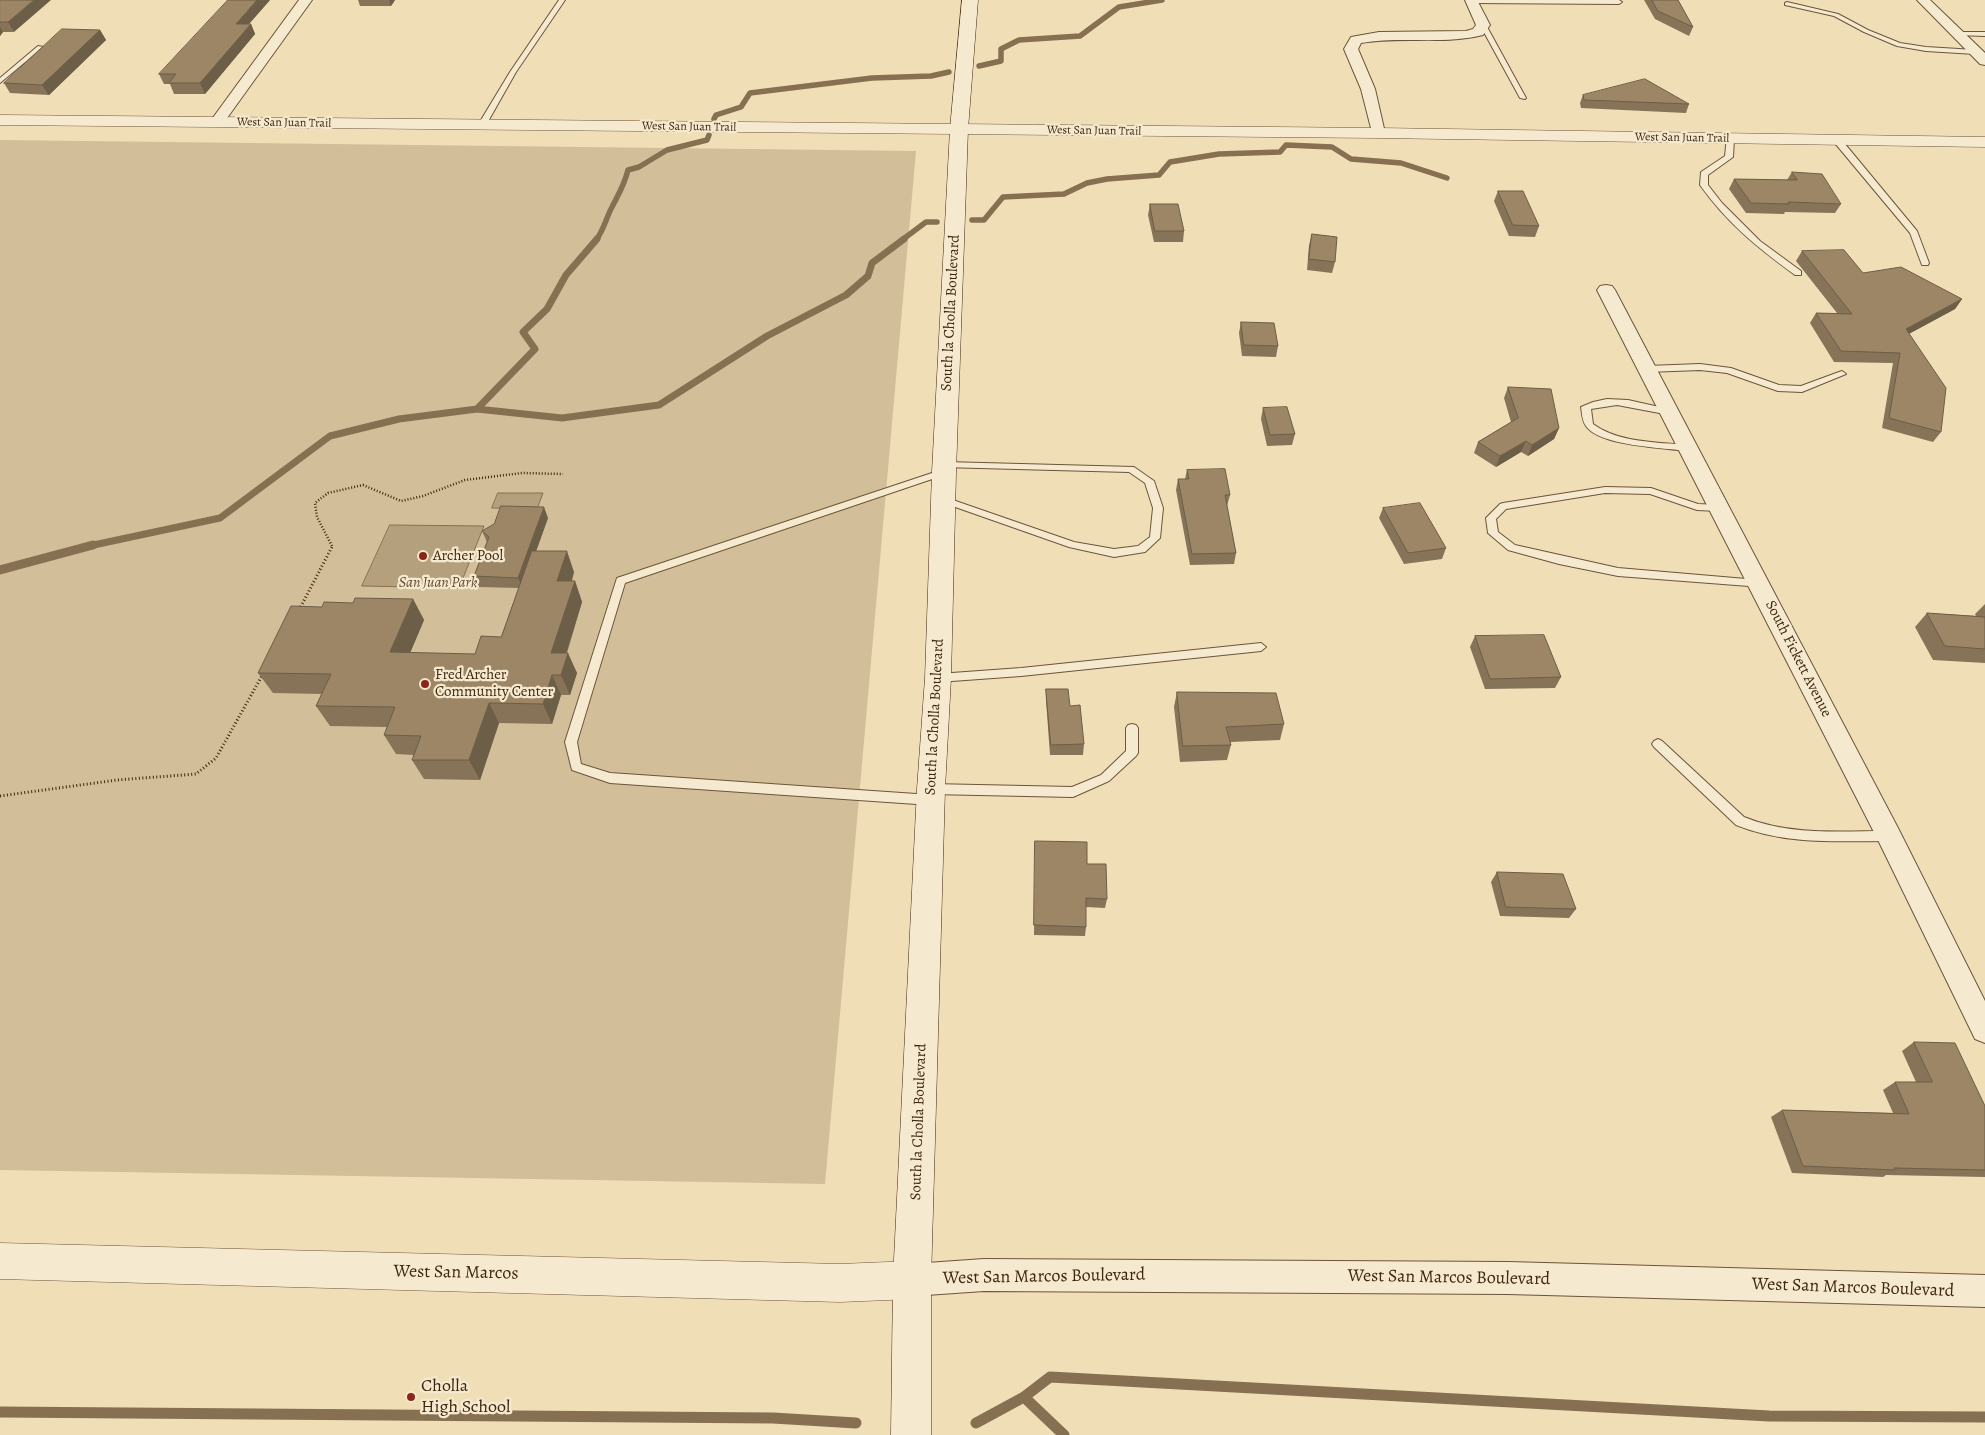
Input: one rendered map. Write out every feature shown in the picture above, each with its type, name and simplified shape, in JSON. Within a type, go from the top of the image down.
[{"type":"street","points":[[217,122],[306,0]]},
{"type":"street","name":"South la Cholla Boulevard","points":[[911,1435],[912,1280],[931,794],[938,678],[944,479],[959,129],[970,0]]},
{"type":"street","points":[[1923,0],[1980,57]]},
{"type":"street","points":[[1378,133],[1368,88],[1351,48],[1356,40],[1379,36],[1466,35],[1478,32],[1483,25],[1471,1]]},
{"type":"street","name":"West San Juan Trail","points":[[0,120],[1378,133],[1985,142]]},
{"type":"street","name":"South Fickett Avenue","points":[[1606,290],[1890,836],[1985,1030]]},
{"type":"street","name":"West San Marcos","points":[[0,1261],[849,1283],[912,1280]]},
{"type":"street","name":"West San Marcos Boulevard","points":[[912,1280],[984,1275],[1508,1278],[1985,1291]]},
{"type":"lane","points":[[482,125],[513,72],[562,0]]},
{"type":"lane","points":[[1471,1],[1619,2]]},
{"type":"lane","points":[[1787,4],[1836,15],[1866,31],[1899,45],[1980,57]]},
{"type":"lane","points":[[1483,25],[1523,98]]},
{"type":"lane","points":[[1958,34],[1985,34]]},
{"type":"lane","points":[[0,81],[40,47]]},
{"type":"lane","points":[[1730,138],[1729,156],[1704,174],[1704,185],[1718,205],[1757,243],[1798,273]]},
{"type":"lane","points":[[1837,140],[1914,233],[1925,263]]},
{"type":"lane","points":[[1647,369],[1700,367],[1728,370],[1778,388],[1802,389],[1842,374]]},
{"type":"lane","points":[[1670,412],[1626,403],[1599,402],[1586,407],[1587,421],[1590,427],[1606,437],[1688,448]]},
{"type":"lane","points":[[944,479],[1073,545],[1114,553],[1141,549],[1155,538],[1158,508],[1148,481],[1131,469],[944,479],[621,582],[571,742],[576,767],[610,778],[931,794],[1073,792],[1105,778],[1132,753],[1132,728]]},
{"type":"lane","points":[[1719,508],[1698,507],[1651,492],[1605,490],[1503,506],[1491,518],[1493,533],[1512,548],[1559,560],[1618,572],[1758,584]]},
{"type":"lane","points":[[938,678],[1021,672],[1261,647]]},
{"type":"lane","points":[[1658,744],[1740,821],[1755,829],[1783,834],[1890,836]]},
{"type":"path","points":[[297,613],[332,545],[317,517],[315,503],[328,493],[363,485],[400,501],[423,496],[465,480],[522,473],[563,474]]},
{"type":"path","points":[[0,796],[117,780],[196,774],[216,758],[264,673]]},
{"type":"green space","name":"San Juan Park","points":[[0,140],[916,151],[825,1184],[0,1170]]},
{"type":"shaded area","name":"Archer Pool","points":[[498,493],[543,493],[537,509],[492,508]]},
{"type":"shaded area","name":"Archer Pool","points":[[390,525],[484,526],[459,588],[362,586]]},
{"type":"building","points":[[0,0],[34,0],[8,22],[0,22]]},
{"type":"building","points":[[228,0],[257,0],[236,24],[251,24],[200,83],[169,83],[176,74],[159,74]]},
{"type":"building","points":[[1652,0],[1678,0],[1693,27],[1658,11]]},
{"type":"building","points":[[62,29],[100,30],[42,85],[4,83]]},
{"type":"building","points":[[1645,79],[1689,104],[1584,100],[1583,95]]},
{"type":"building","points":[[1792,172],[1822,174],[1841,204],[1751,203],[1734,179],[1797,180]]},
{"type":"building","points":[[1498,191],[1523,191],[1539,226],[1513,225]]},
{"type":"building","points":[[1150,204],[1178,204],[1184,231],[1155,231]]},
{"type":"building","points":[[1312,234],[1337,237],[1335,262],[1309,259]]},
{"type":"building","points":[[1844,250],[1863,273],[1901,267],[1962,299],[1906,329],[1946,388],[1941,432],[1889,418],[1900,353],[1841,351],[1816,313],[1852,314],[1802,251]]},
{"type":"building","points":[[1241,322],[1274,323],[1278,346],[1244,345]]},
{"type":"building","points":[[1508,387],[1551,389],[1559,428],[1532,445],[1526,441],[1500,456],[1478,442],[1518,418]]},
{"type":"building","points":[[1287,407],[1295,434],[1270,435],[1263,408]]},
{"type":"building","points":[[1225,469],[1230,495],[1225,495],[1236,553],[1192,554],[1178,479],[1189,479],[1187,470]]},
{"type":"building","points":[[1420,503],[1446,548],[1408,553],[1383,508]]},
{"type":"building","points":[[501,506],[544,507],[518,578],[474,576],[489,537],[482,531],[494,524]]},
{"type":"building","name":"Fred Archer Community Center","points":[[532,551],[567,551],[557,581],[575,581],[551,653],[568,653],[561,675],[552,675],[543,704],[489,703],[469,760],[412,760],[421,736],[384,735],[395,707],[316,706],[331,674],[258,673],[291,606],[322,607],[324,602],[353,603],[355,598],[413,599],[390,652],[475,654],[481,636],[501,637]]},
{"type":"building","points":[[1927,613],[1985,617],[1985,649],[1945,646]]},
{"type":"building","points":[[1544,635],[1561,677],[1490,679],[1475,636]]},
{"type":"building","points":[[1046,689],[1068,689],[1070,706],[1080,705],[1084,744],[1051,745]]},
{"type":"building","points":[[1177,692],[1276,693],[1284,724],[1226,727],[1231,745],[1183,746]]},
{"type":"building","points":[[1035,841],[1087,842],[1087,864],[1106,864],[1107,899],[1086,898],[1086,927],[1034,925]]},
{"type":"building","points":[[1497,872],[1563,874],[1576,909],[1506,907]]},
{"type":"building","points":[[1914,1042],[1955,1043],[1985,1106],[1985,1170],[1894,1168],[1895,1170],[1803,1166],[1782,1110],[1909,1114],[1895,1082],[1932,1082]]},
{"type":"waterway","points":[[979,66],[1001,61],[1001,49],[1019,40],[1080,36],[1119,7],[1162,0]]},
{"type":"waterway","points":[[714,119],[716,115],[741,107],[750,93],[872,78],[931,76],[949,72]]},
{"type":"waterway","points":[[596,240],[625,181],[628,170],[639,167],[667,150],[707,140],[709,135]]},
{"type":"waterway","points":[[972,220],[984,220],[1003,197],[1064,194],[1087,183],[1107,179],[1159,175],[1170,162],[1219,154],[1280,152],[1286,145],[1332,147],[1351,159],[1401,163],[1447,178]]},
{"type":"waterway","points":[[902,240],[926,222],[937,222]]},
{"type":"waterway","points":[[477,409],[535,349],[523,332],[547,309],[566,275],[597,239]]},
{"type":"waterway","points":[[477,409],[562,418],[659,405],[767,336],[846,295],[868,276],[872,263],[904,239]]},
{"type":"waterway","points":[[90,546],[220,518],[330,436],[399,419],[477,409]]},
{"type":"waterway","points":[[0,570],[90,546]]},
{"type":"waterway","points":[[1024,1397],[1050,1377],[1769,1416],[1985,1417]]},
{"type":"waterway","points":[[976,1423],[1024,1397]]},
{"type":"waterway","points":[[1024,1397],[1064,1435]]},
{"type":"waterway","points":[[0,1412],[773,1418],[856,1423]]},
{"type":"place","name":"Archer Pool","points":[[423,556]]},
{"type":"place","name":"Fred Archer Community Center","points":[[425,684]]},
{"type":"place","name":"Cholla High School","points":[[411,1397]]}]
